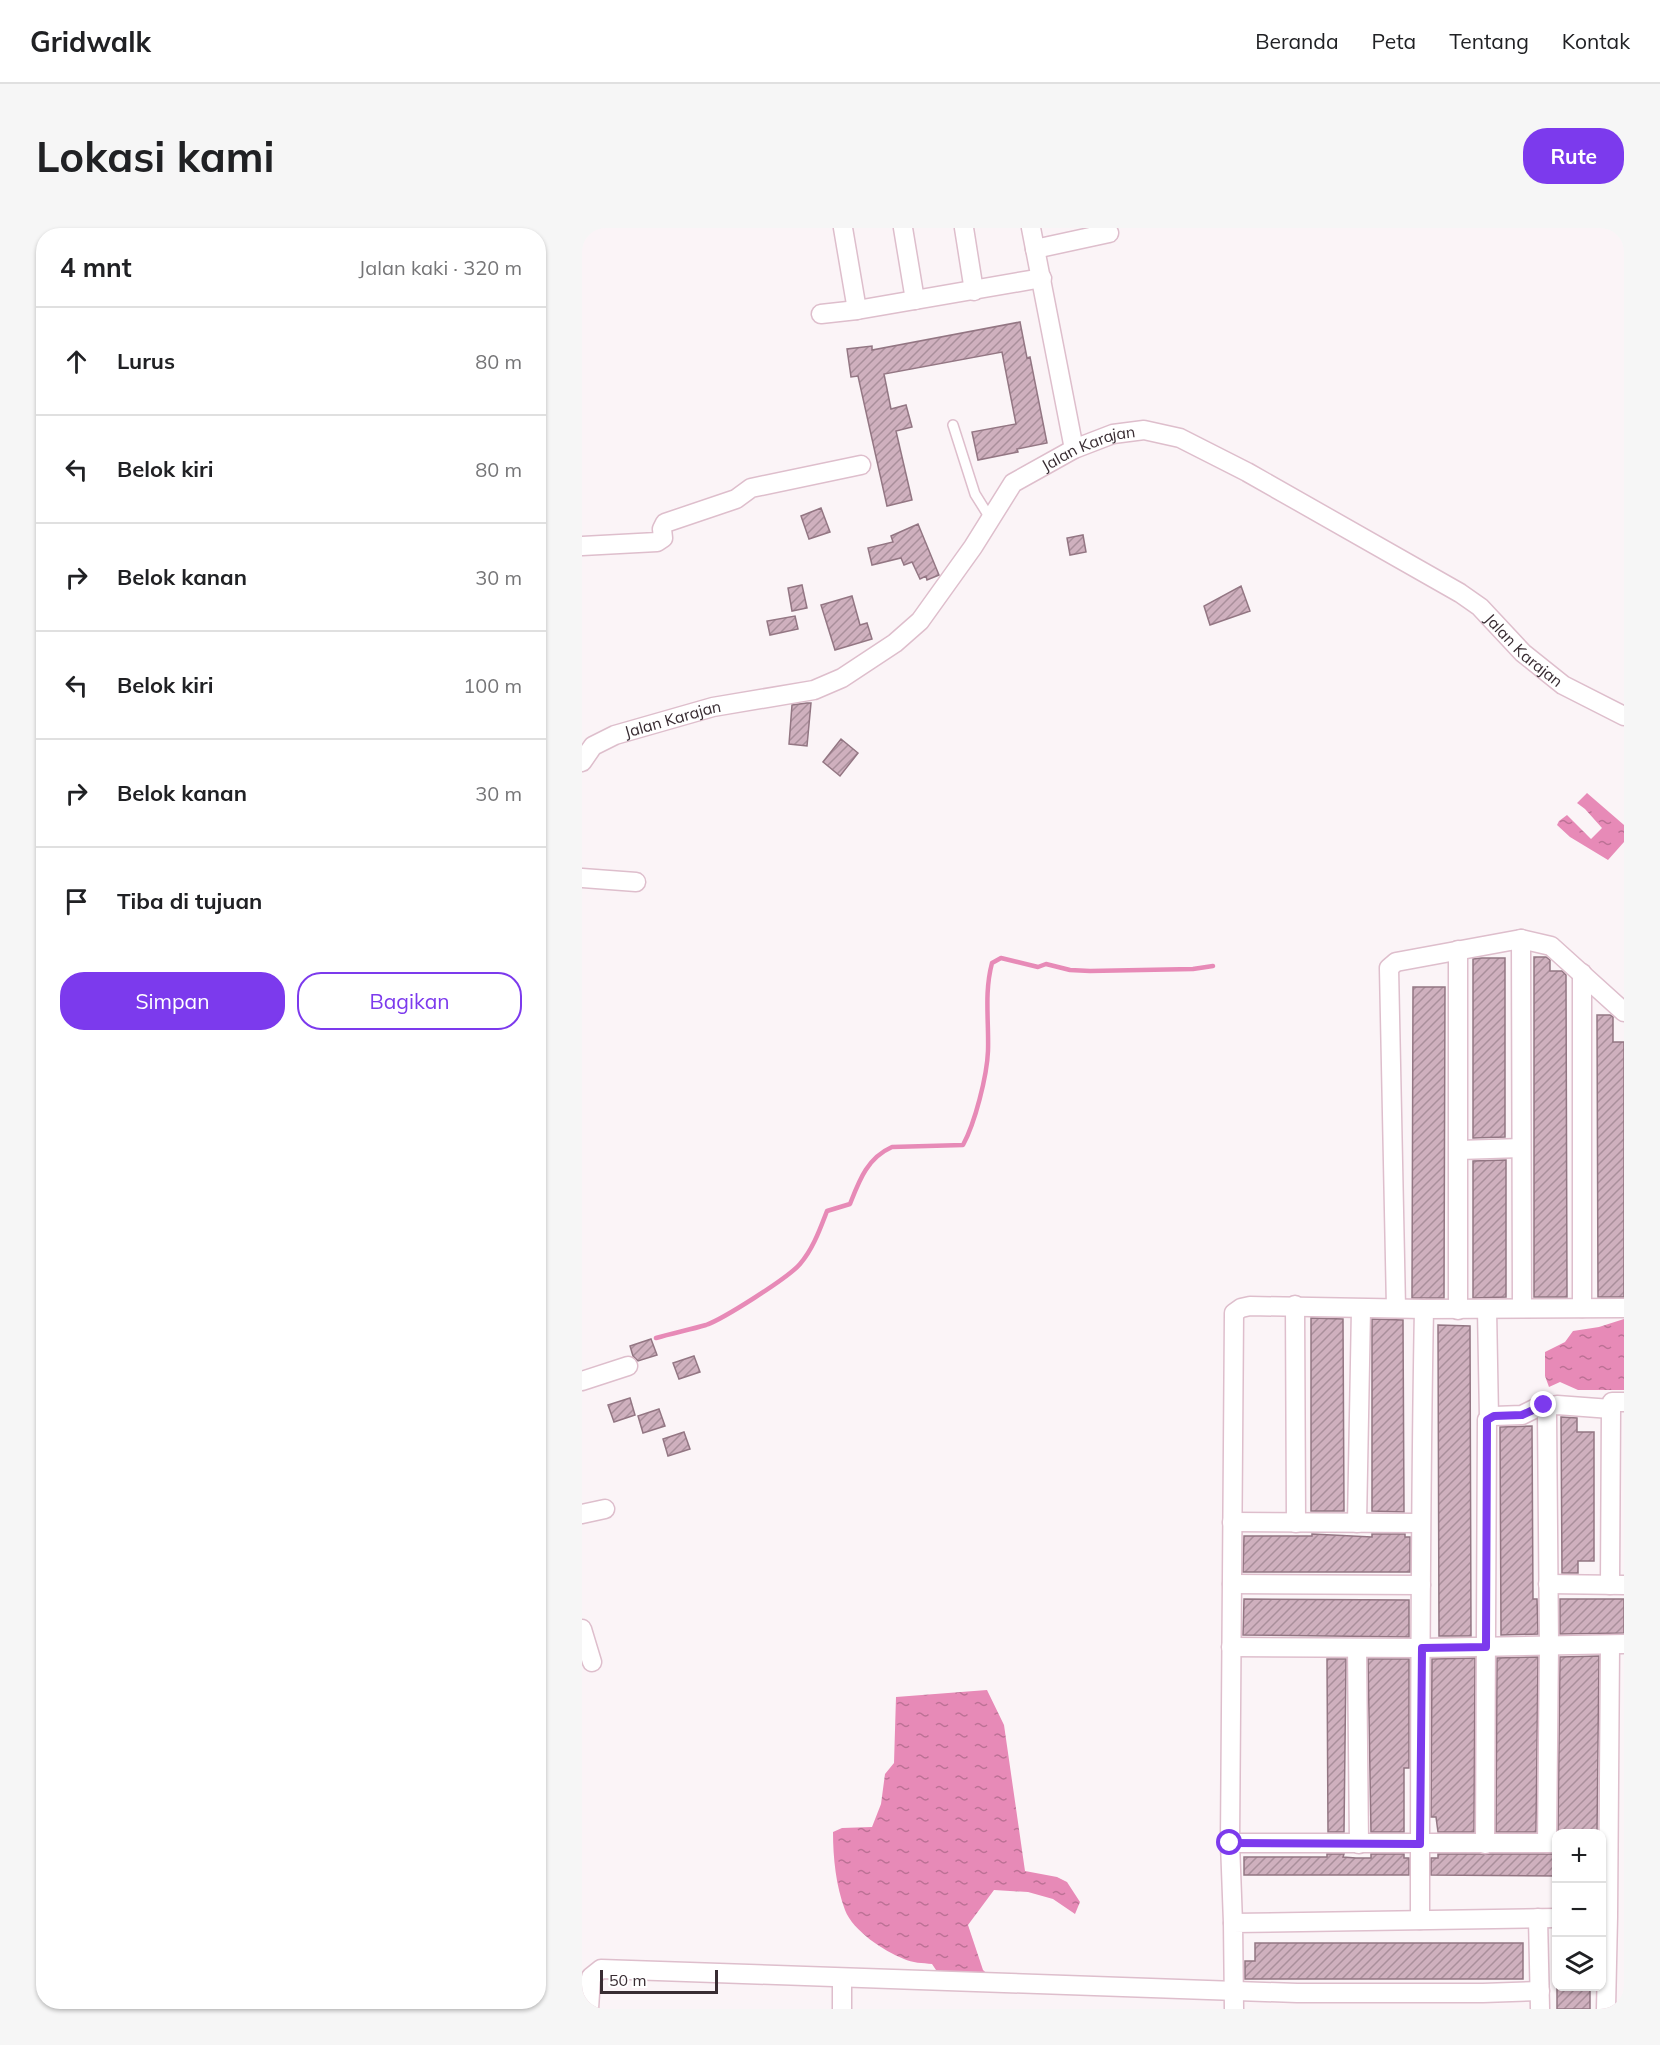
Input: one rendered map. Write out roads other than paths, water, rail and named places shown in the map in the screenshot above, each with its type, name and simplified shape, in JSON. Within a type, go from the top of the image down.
[{"type":"street","points":[[843,228],[857,310]]},
{"type":"street","points":[[903,228],[915,300]]},
{"type":"street","points":[[964,228],[974,291]]},
{"type":"street","points":[[1031,228],[1074,449]]},
{"type":"street","points":[[1035,249],[1109,233]]},
{"type":"street","points":[[821,314],[974,291],[1042,278]]},
{"type":"street","name":"Jalan Karajan","points":[[582,762],[593,746],[615,735],[713,707],[814,690],[842,678],[895,643],[920,621],[973,547],[1013,483],[1074,449],[1113,434],[1133,430],[1158,432],[1180,438],[1247,472],[1460,594],[1480,607],[1523,653],[1563,685],[1624,716]]},
{"type":"street","points":[[582,546],[657,542],[663,538],[662,529],[665,523],[736,499],[751,488],[861,465]]},
{"type":"street","points":[[582,878],[636,882]]},
{"type":"street","points":[[1521,939],[1522,1308]]},
{"type":"street","points":[[1396,1308],[1389,968],[1396,962],[1521,939],[1551,946],[1624,1012]]},
{"type":"street","points":[[1458,950],[1458,1310]]},
{"type":"street","points":[[1581,973],[1582,1308]]},
{"type":"street","points":[[1459,1150],[1521,1148]]},
{"type":"street","points":[[1234,2000],[1230,1843],[1234,1313],[1250,1306],[1295,1305],[1361,1309],[1458,1310],[1624,1308]]},
{"type":"street","points":[[1295,1305],[1296,1522]]},
{"type":"street","points":[[1357,1523],[1361,1309]]},
{"type":"street","points":[[1420,1920],[1422,1648],[1420,1523],[1424,1309]]},
{"type":"street","points":[[1485,1844],[1487,1420],[1489,1418],[1487,1309]]},
{"type":"street","points":[[582,1381],[628,1366]]},
{"type":"street","points":[[1489,1418],[1522,1415],[1541,1405],[1546,1407],[1557,1405],[1618,1406],[1617,1585],[1548,1584]]},
{"type":"street","points":[[1230,1843],[1552,1843],[1546,1407]]},
{"type":"street","points":[[582,1514],[605,1509]]},
{"type":"street","points":[[1232,1522],[1420,1523]]},
{"type":"street","points":[[1232,1584],[1421,1585]]},
{"type":"street","points":[[582,1629],[592,1662]]},
{"type":"street","points":[[1231,1647],[1422,1648],[1617,1645],[1611,1845],[1612,1998]]},
{"type":"street","points":[[1358,1648],[1359,1844]]},
{"type":"street","points":[[589,2009],[591,1977],[601,1969],[843,1978],[1234,2000],[1540,2000],[1538,1918]]},
{"type":"street","points":[[1233,1923],[1552,1918]]},
{"type":"street","points":[[842,2009],[843,1978]]},
{"type":"lane","points":[[953,425],[975,494],[990,518]]},
{"type":"water","points":[[1587,793],[1624,825],[1624,842],[1608,860],[1570,837],[1557,825],[1567,815],[1591,839],[1602,828],[1577,803]]},
{"type":"water","points":[[1624,1319],[1624,1390],[1578,1390],[1560,1382],[1549,1387],[1545,1376],[1545,1352],[1565,1342],[1573,1331],[1599,1327]]},
{"type":"water","points":[[987,1690],[1004,1725],[1025,1871],[1057,1877],[1067,1882],[1080,1902],[1075,1914],[1053,1899],[1028,1892],[994,1890],[968,1925],[983,1970],[994,1980],[938,1973],[932,1964],[910,1961],[896,1955],[862,1933],[849,1918],[842,1901],[833,1842],[833,1832],[842,1828],[872,1827],[881,1804],[885,1774],[894,1763],[896,1697]]},
{"type":"waterway","points":[[656,1338],[706,1325],[755,1298],[783,1279],[800,1264],[809,1252],[827,1211],[850,1204],[865,1171],[883,1152],[892,1147],[963,1145],[980,1099],[985,1073],[988,1051],[988,985],[992,963],[1001,958],[1038,967],[1046,964],[1070,970],[1090,971],[1193,969],[1213,966]]}]
